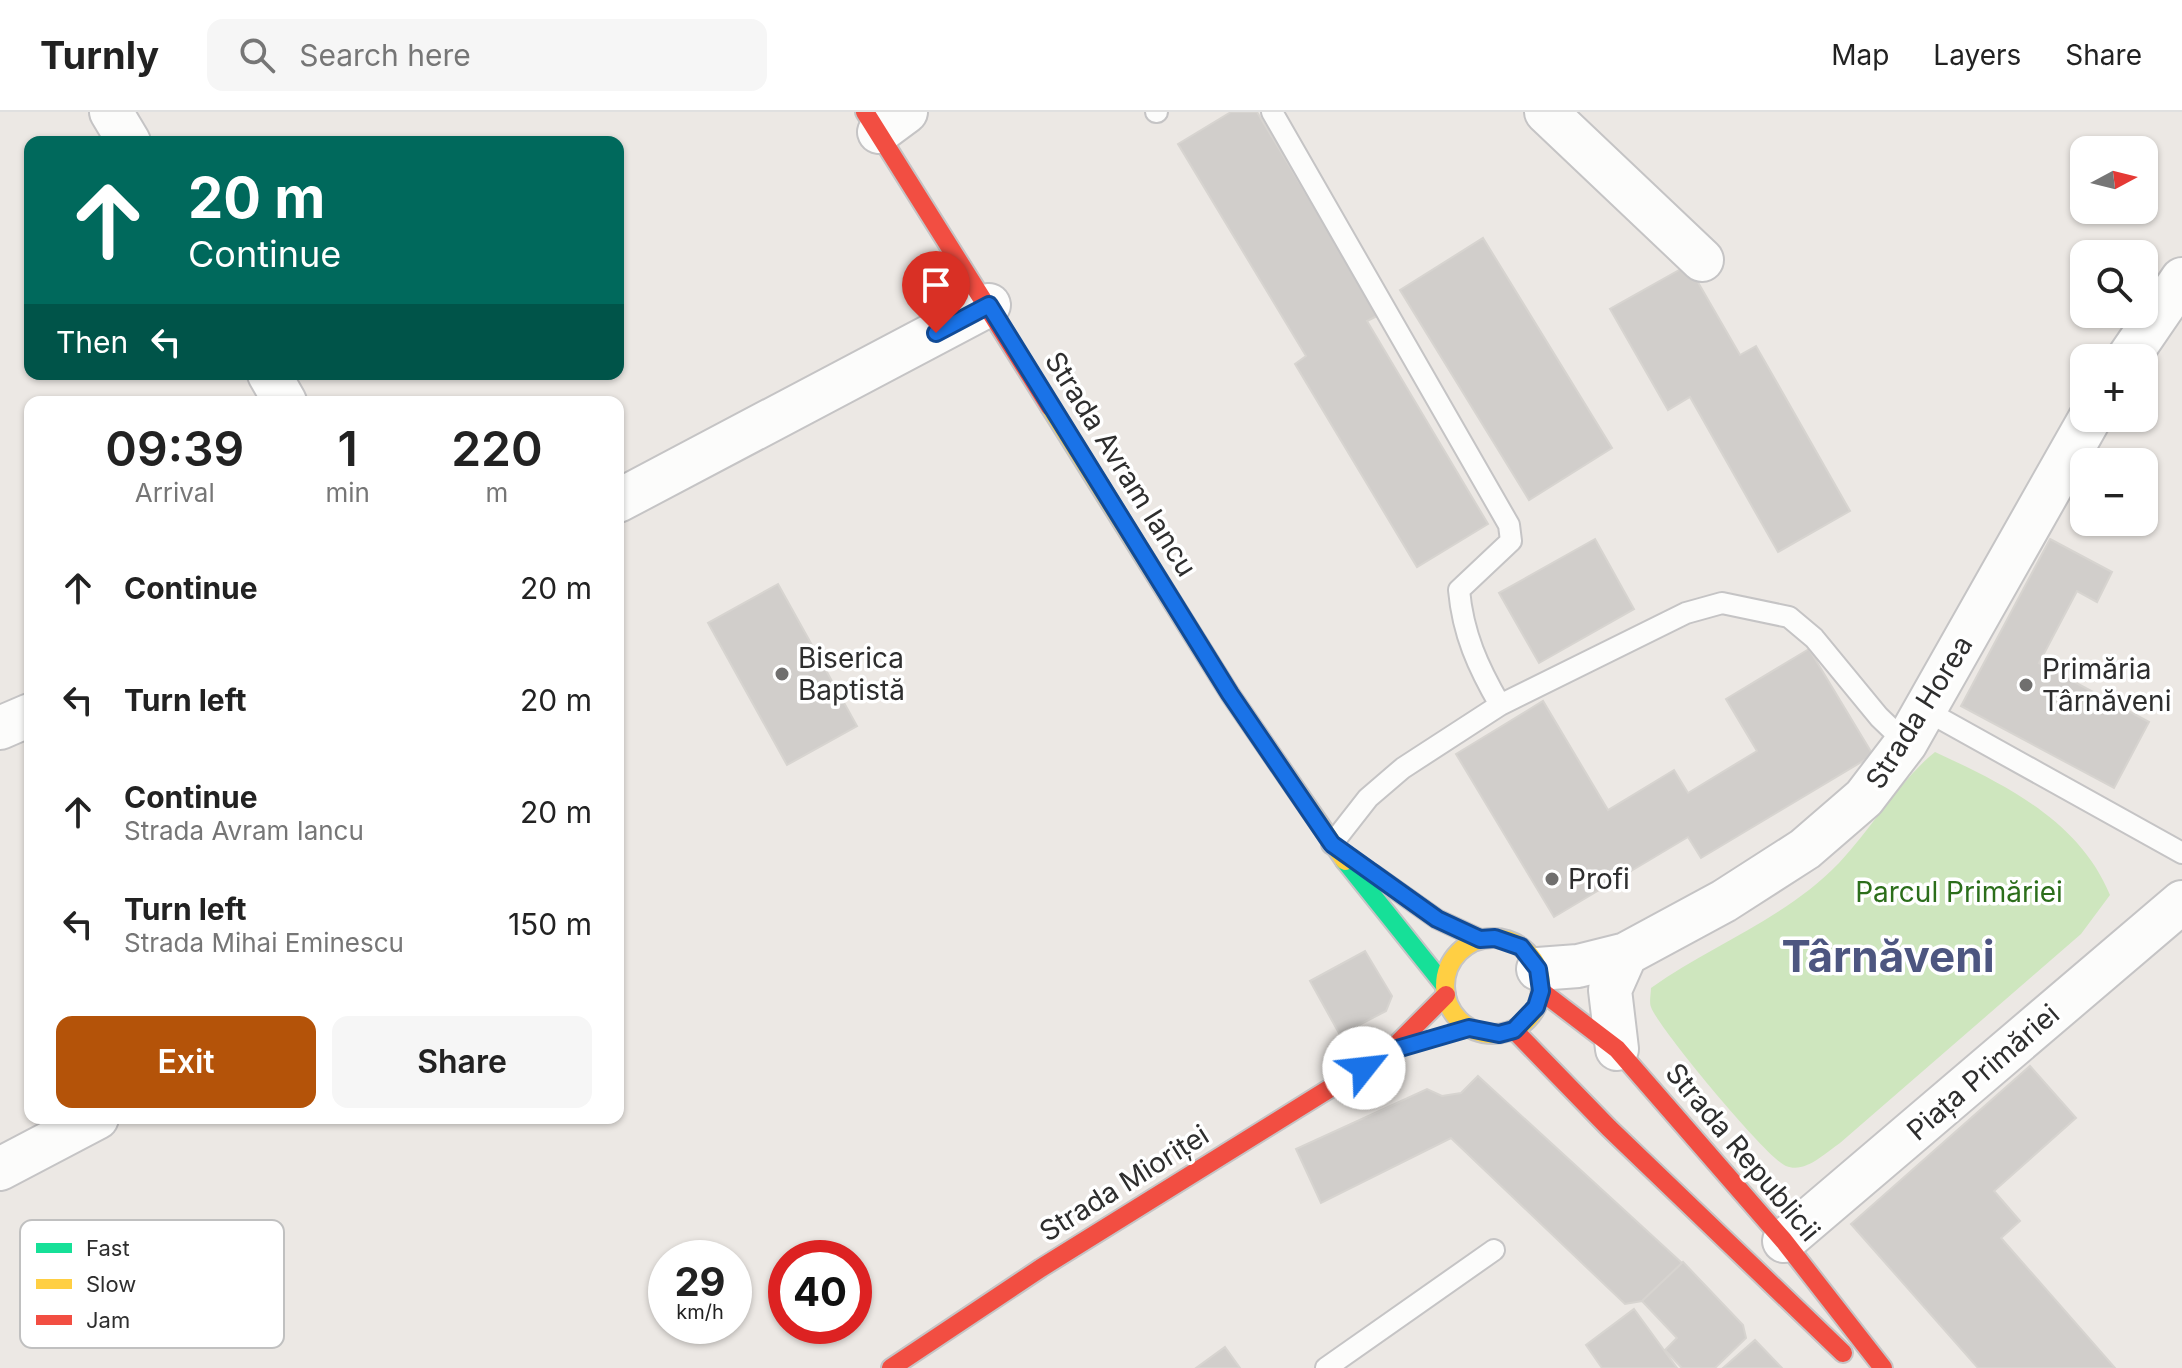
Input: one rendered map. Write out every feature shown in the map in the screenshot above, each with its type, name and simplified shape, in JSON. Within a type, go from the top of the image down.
[{"type":"main road","name":"Strada Avram Iancu","points":[[883,119],[989,305],[1230,694],[1332,844],[1445,991]]},
{"type":"main road","name":"Strada Avram Iancu","points":[[1332,844],[1437,919],[1480,939]]},
{"type":"main road","points":[[1480,939],[1508,940],[1531,956],[1540,980],[1527,1020],[1514,1030],[1499,1034],[1469,1028],[1450,1008],[1445,991],[1455,957],[1480,939]]},
{"type":"main road","name":"Strada Republicii","points":[[1540,980],[1617,1049],[1784,1241],[1883,1368]]},
{"type":"main road","name":"Strada Mioriței","points":[[1390,1051],[1445,991]]},
{"type":"main road","name":"Strada Mioriței","points":[[891,1368],[1041,1268],[1390,1051],[1469,1028]]},
{"type":"main road","points":[[1514,1030],[1609,1128],[1859,1368]]},
{"type":"street","points":[[111,112],[125,136]]},
{"type":"street","points":[[1546,112],[1702,260]]},
{"type":"street","points":[[2138,344],[2182,279]]},
{"type":"street","points":[[624,498],[989,305]]},
{"type":"street","name":"Strada Horea","points":[[1540,980],[1578,966],[1626,954],[1724,901],[1805,849],[1864,798],[1915,726],[2082,432]]},
{"type":"street","points":[[0,728],[24,718]]},
{"type":"street","name":"Piața Primăriei","points":[[1784,1241],[2182,902]]},
{"type":"street","points":[[1617,1049],[1610,990],[1626,954]]},
{"type":"street","points":[[0,1169],[86,1124]]},
{"type":"lane","points":[[1272,112],[1509,525],[1511,541],[1459,590],[1462,626],[1500,705]]},
{"type":"lane","points":[[1332,844],[1368,798],[1403,768],[1500,705],[1686,613],[1722,603],[1789,617],[1814,638],[1879,717],[1915,726],[2182,853]]},
{"type":"lane","points":[[1326,1368],[1494,1250]]},
{"type":"green space","name":"Parcul Primăriei","points":[[1935,752],[1987,777],[2037,807],[2079,846],[2110,895],[2081,934],[1840,1143],[1807,1165],[1786,1166],[1737,1118],[1672,1039],[1651,1007],[1651,988],[1772,916],[1818,883],[1839,863],[1909,777]]},
{"type":"building","points":[[1231,112],[1257,112],[1379,315],[1367,321],[1488,524],[1417,567],[1295,364],[1306,356],[1178,144]]},
{"type":"building","points":[[1483,238],[1612,448],[1529,500],[1400,290]]},
{"type":"building","points":[[1688,265],[1740,355],[1756,346],[1850,511],[1778,552],[1690,397],[1668,410],[1610,309]]},
{"type":"building","points":[[1595,539],[1634,609],[1539,663],[1499,593]]},
{"type":"building","name":"Primăria Târnăveni","points":[[2050,539],[2112,572],[2097,602],[2077,591],[2039,663],[2149,722],[2114,788],[1961,706]]},
{"type":"building","name":"Biserica Baptistă","points":[[778,584],[857,726],[787,765],[708,623]]},
{"type":"building","points":[[1809,649],[1873,755],[1701,858],[1688,837],[1554,917],[1456,754],[1543,701],[1608,810],[1674,770],[1688,793],[1757,751],[1726,699]]},
{"type":"building","points":[[1365,951],[1392,996],[1386,1011],[1340,1035],[1310,981]]},
{"type":"building","points":[[2030,1066],[2076,1118],[1994,1191],[2020,1221],[2001,1238],[2115,1368],[1978,1368],[1851,1224]]},
{"type":"building","points":[[1478,1076],[1682,1263],[1642,1301],[1625,1304],[1451,1138],[1321,1203],[1296,1149],[1427,1089],[1442,1096],[1461,1093]]},
{"type":"building","points":[[1683,1262],[1743,1325],[1746,1338],[1715,1368],[1682,1368],[1665,1350],[1677,1338],[1642,1301]]},
{"type":"building","points":[[1634,1309],[1677,1368],[1602,1368],[1586,1345]]},
{"type":"building","points":[[1755,1340],[1782,1368],[1723,1368]]},
{"type":"building","points":[[1225,1347],[1240,1368],[1196,1368]]},
{"type":"traffic: fast","points":[[1345,861],[1445,986]]},
{"type":"traffic: slow","points":[[1050,407],[1230,694],[1345,861]]},
{"type":"traffic: slow","points":[[1493,938],[1511,942],[1527,952],[1537,968],[1541,986],[1537,1004],[1527,1020],[1511,1030],[1493,1034],[1475,1030],[1459,1020],[1449,1004],[1445,986],[1449,968],[1459,952],[1475,942],[1493,938]]},
{"type":"traffic: jam","points":[[865,112],[1050,407]]},
{"type":"traffic: jam","points":[[1373,874],[1437,919],[1480,939]]},
{"type":"traffic: jam","points":[[1541,991],[1617,1049],[1784,1241],[1883,1368]]},
{"type":"traffic: jam","points":[[891,1368],[1041,1268],[1390,1051],[1446,995]]},
{"type":"traffic: jam","points":[[1514,1030],[1609,1128],[1843,1353]]},
{"type":"place","name":"Biserica Baptistă","points":[[782,674]]},
{"type":"place","name":"Primăria Târnăveni","points":[[2026,685]]},
{"type":"place","name":"Profi","points":[[1552,879]]},
{"type":"district","name":"Târnăveni","points":[[1888,957]]},
{"type":"route","points":[[936,333],[989,305],[1230,694],[1332,844],[1437,919],[1480,939],[1508,940],[1531,956],[1538,969],[1541,991],[1536,1007],[1527,1020],[1514,1030],[1499,1034],[1469,1028],[1390,1051],[1364,1068]]}]
